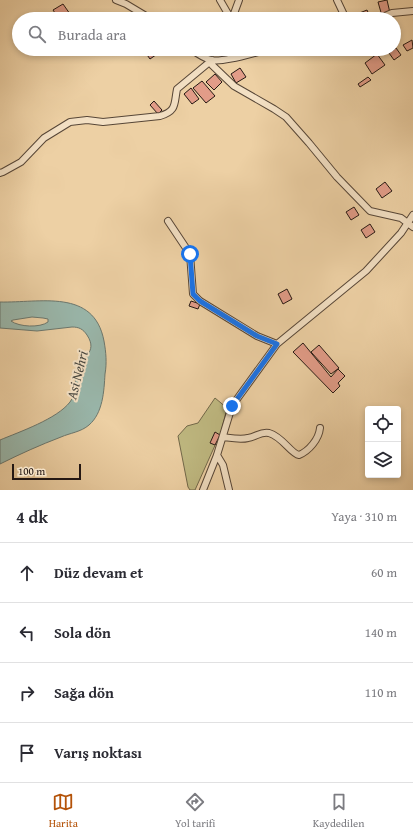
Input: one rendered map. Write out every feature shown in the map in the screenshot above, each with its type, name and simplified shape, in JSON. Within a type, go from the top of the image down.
[{"type":"street","points":[[116,0],[139,12]]},
{"type":"street","points":[[220,0],[228,12]]},
{"type":"street","points":[[235,12],[240,0]]},
{"type":"street","points":[[337,0],[343,12]]},
{"type":"street","points":[[401,12],[413,11]]},
{"type":"street","points":[[200,56],[211,61],[224,60],[235,56]]},
{"type":"street","points":[[0,173],[21,162],[44,138],[70,122],[87,120],[103,122],[160,116],[169,113],[174,108],[177,89],[211,61]]},
{"type":"street","points":[[211,61],[212,65],[234,86],[286,117],[337,177],[370,211],[401,218],[410,225]]},
{"type":"street","points":[[203,490],[217,455],[232,406],[277,344],[366,271],[410,225],[413,215]]},
{"type":"street","points":[[168,222],[190,254],[193,294],[200,301],[257,336],[277,344]]},
{"type":"street","points":[[223,437],[246,439],[260,434],[270,433],[283,440],[293,452],[299,455],[315,442],[320,428]]},
{"type":"street","points":[[217,455],[223,465],[229,490]]},
{"type":"shaded area","points":[[215,398],[227,408],[221,432],[195,490],[190,490],[188,487],[178,436],[187,426],[198,423]]},
{"type":"water","name":"Asi Nehri","points":[[48,301],[63,302],[77,306],[89,313],[98,324],[104,341],[106,362],[102,401],[94,420],[89,425],[79,431],[45,443],[0,464],[0,440],[47,419],[56,414],[70,402],[74,395],[77,369],[88,355],[91,346],[85,333],[77,327],[37,331],[0,328],[0,302]],"holes":[[[32,317],[48,319],[48,322],[35,326],[19,325],[11,321]]]},
{"type":"building","points":[[387,0],[390,12],[381,12],[378,2]]},
{"type":"building","points":[[63,4],[69,12],[54,12],[53,10]]},
{"type":"building","points":[[412,40],[413,48],[407,51],[403,45]]},
{"type":"building","points":[[374,56],[378,56],[385,65],[372,74],[365,63]]},
{"type":"building","points":[[391,56],[400,56],[394,60]]},
{"type":"building","points":[[240,68],[246,77],[236,83],[231,74]]},
{"type":"building","points":[[215,74],[222,82],[214,90],[206,82]]},
{"type":"building","points":[[368,77],[371,80],[360,87],[358,84]]},
{"type":"building","points":[[202,81],[215,96],[206,103],[193,88]]},
{"type":"building","points":[[191,88],[199,99],[192,104],[184,94]]},
{"type":"building","points":[[154,101],[162,110],[158,114],[150,105]]},
{"type":"building","points":[[385,182],[392,191],[382,198],[376,189]]},
{"type":"building","points":[[354,207],[359,215],[351,220],[346,212]]},
{"type":"building","points":[[370,224],[375,232],[366,238],[361,230]]},
{"type":"building","points":[[287,289],[292,299],[283,304],[278,294]]},
{"type":"building","points":[[191,301],[200,304],[198,309],[189,306]]},
{"type":"building","points":[[303,343],[331,377],[338,369],[345,376],[338,383],[340,386],[333,393],[293,352]]},
{"type":"building","points":[[319,345],[339,368],[331,374],[311,352]]},
{"type":"building","points":[[215,432],[220,435],[215,445],[210,443]]},
{"type":"route","points":[[190,254],[193,294],[200,301],[257,336],[277,344],[232,406]]}]
